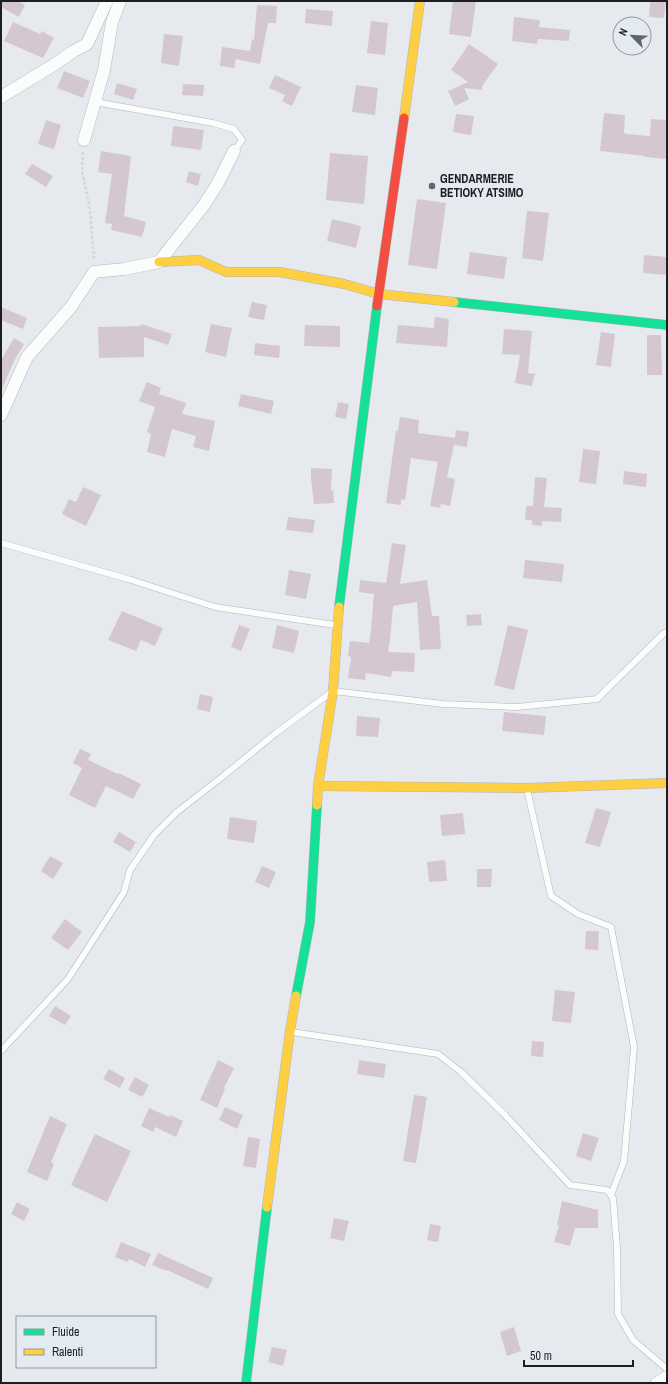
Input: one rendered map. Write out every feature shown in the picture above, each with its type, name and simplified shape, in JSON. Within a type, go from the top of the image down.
[{"type":"main road","points":[[246,1383],[290,1031],[310,922],[318,786],[333,691],[337,626],[379,294],[420,1]]},
{"type":"main road","points":[[159,262],[199,260],[226,272],[280,272],[344,284],[379,294],[667,325]]},
{"type":"main road","points":[[318,786],[527,788],[667,783]]},
{"type":"street","points":[[1,97],[87,44],[107,1]]},
{"type":"street","points":[[84,140],[104,70],[112,22],[120,1]]},
{"type":"street","points":[[1,415],[27,357],[71,307],[94,272],[124,269],[159,262],[204,205],[218,183],[234,151]]},
{"type":"street","points":[[657,1383],[667,1377]]},
{"type":"lane","points":[[95,102],[200,121],[234,129],[242,140],[234,151]]},
{"type":"lane","points":[[1,543],[128,579],[215,607],[337,626]]},
{"type":"lane","points":[[1,1051],[68,979],[124,892],[130,870],[154,835],[177,812],[222,778],[276,733],[333,691],[443,704],[517,707],[598,699],[663,634],[667,632]]},
{"type":"lane","points":[[527,788],[551,896],[578,914],[611,927],[634,1047],[624,1161],[611,1195]]},
{"type":"lane","points":[[290,1031],[438,1054],[461,1072],[504,1114],[570,1185],[606,1190],[613,1198],[618,1314],[633,1340],[667,1369]]},
{"type":"path","points":[[84,140],[82,171],[90,209],[94,272]]},
{"type":"building","points":[[1,1],[18,1],[25,5],[19,17],[1,7]]},
{"type":"building","points":[[453,1],[476,1],[471,37],[449,34]]},
{"type":"building","points":[[650,1],[666,1],[664,18],[649,16]]},
{"type":"building","points":[[257,5],[277,6],[276,23],[268,23],[260,64],[236,59],[234,68],[220,66],[222,47],[250,51],[252,39],[254,40]]},
{"type":"building","points":[[306,9],[333,11],[332,26],[305,23]]},
{"type":"building","points":[[514,17],[540,20],[539,27],[570,30],[569,41],[538,39],[537,44],[512,41]]},
{"type":"building","points":[[371,21],[388,23],[385,55],[367,53]]},
{"type":"building","points":[[13,22],[40,34],[42,31],[54,38],[43,58],[4,41]]},
{"type":"building","points":[[164,34],[183,36],[179,66],[161,63]]},
{"type":"building","points":[[469,44],[498,64],[482,86],[482,90],[464,88],[469,99],[455,106],[448,91],[468,82],[451,70]]},
{"type":"building","points":[[64,71],[90,81],[83,98],[57,88]]},
{"type":"building","points":[[275,75],[301,87],[292,106],[282,101],[285,95],[269,88]]},
{"type":"building","points":[[117,83],[137,89],[133,100],[114,94]]},
{"type":"building","points":[[183,84],[204,85],[203,96],[182,95]]},
{"type":"building","points":[[356,85],[378,88],[375,115],[352,112]]},
{"type":"building","points":[[604,113],[625,115],[624,133],[627,134],[650,136],[651,119],[667,120],[667,159],[600,151]]},
{"type":"building","points":[[456,114],[474,116],[471,135],[453,132]]},
{"type":"building","points":[[46,120],[61,125],[54,149],[38,144]]},
{"type":"building","points":[[173,126],[204,130],[201,150],[171,146]]},
{"type":"building","points":[[101,151],[131,156],[124,216],[146,222],[142,237],[111,230],[112,224],[105,223],[112,174],[98,172]]},
{"type":"building","points":[[330,153],[368,156],[364,204],[326,200]]},
{"type":"building","points":[[32,164],[53,176],[46,187],[25,174]]},
{"type":"building","points":[[189,171],[201,174],[198,186],[186,182]]},
{"type":"building","points":[[417,199],[446,203],[437,269],[408,265]]},
{"type":"building","points":[[527,211],[549,213],[543,261],[522,258]]},
{"type":"building","points":[[332,219],[361,226],[356,248],[327,241]]},
{"type":"building","points":[[470,252],[507,257],[504,279],[467,274]]},
{"type":"building","points":[[644,255],[667,257],[667,275],[643,273]]},
{"type":"building","points":[[252,302],[267,305],[264,320],[248,317]]},
{"type":"building","points":[[1,307],[27,318],[23,329],[1,320]]},
{"type":"building","points":[[435,317],[449,319],[447,347],[396,343],[398,325],[434,328]]},
{"type":"building","points":[[141,324],[172,334],[168,345],[144,337],[144,357],[99,358],[98,327],[141,326]]},
{"type":"building","points":[[211,324],[232,328],[226,357],[205,352]]},
{"type":"building","points":[[305,325],[340,326],[340,347],[304,346]]},
{"type":"building","points":[[504,329],[532,331],[528,373],[535,374],[532,386],[515,383],[520,355],[502,354]]},
{"type":"building","points":[[601,332],[615,334],[611,367],[596,365]]},
{"type":"building","points":[[647,335],[661,335],[662,375],[647,375]]},
{"type":"building","points":[[14,338],[24,344],[14,361],[1,392],[1,360]]},
{"type":"building","points":[[255,343],[280,346],[279,358],[254,355]]},
{"type":"building","points":[[147,382],[161,388],[159,394],[186,403],[182,414],[215,421],[209,451],[193,447],[196,436],[172,429],[165,457],[147,452],[151,434],[147,432],[155,407],[139,401]]},
{"type":"building","points":[[241,394],[274,401],[271,414],[238,406]]},
{"type":"building","points":[[338,402],[349,404],[346,419],[335,417]]},
{"type":"building","points":[[400,417],[419,420],[418,433],[455,438],[456,430],[469,432],[467,447],[454,445],[447,477],[455,479],[450,506],[441,504],[440,508],[430,506],[438,462],[411,458],[405,500],[401,499],[401,505],[386,503],[396,431],[398,431]]},
{"type":"building","points":[[583,449],[600,451],[596,484],[579,482]]},
{"type":"building","points":[[311,468],[332,469],[331,490],[333,490],[334,503],[314,504]]},
{"type":"building","points":[[624,471],[647,474],[646,487],[623,484]]},
{"type":"building","points":[[535,477],[547,478],[544,507],[562,508],[561,522],[542,521],[542,526],[532,525],[532,520],[525,520],[526,506],[533,506]]},
{"type":"building","points":[[83,487],[101,495],[86,526],[62,514],[69,499],[76,502]]},
{"type":"building","points":[[288,517],[315,520],[313,533],[286,530]]},
{"type":"building","points":[[392,543],[406,545],[400,584],[427,580],[432,616],[439,616],[441,649],[420,650],[417,602],[393,606],[388,652],[415,653],[414,672],[392,671],[391,677],[366,673],[365,680],[348,678],[351,657],[348,656],[350,641],[369,643],[371,629],[374,594],[359,592],[360,580],[386,583]]},
{"type":"building","points":[[525,560],[564,564],[562,582],[523,578]]},
{"type":"building","points":[[289,570],[311,574],[306,599],[285,595]]},
{"type":"building","points":[[122,611],[163,628],[155,646],[141,640],[136,651],[108,640]]},
{"type":"building","points":[[481,614],[482,625],[467,626],[466,615]]},
{"type":"building","points":[[239,625],[250,629],[241,651],[231,647]]},
{"type":"building","points":[[277,625],[299,631],[294,653],[272,648]]},
{"type":"building","points":[[508,625],[528,630],[514,690],[494,685]]},
{"type":"building","points":[[200,694],[213,697],[210,712],[197,709]]},
{"type":"building","points":[[504,712],[546,716],[544,735],[502,731]]},
{"type":"building","points":[[357,716],[380,718],[378,737],[356,736]]},
{"type":"building","points":[[80,749],[91,754],[88,760],[141,784],[133,799],[106,786],[95,808],[69,795],[82,768],[73,763]]},
{"type":"building","points":[[596,808],[611,812],[600,847],[585,843]]},
{"type":"building","points":[[463,813],[465,834],[442,836],[440,815]]},
{"type":"building","points":[[230,817],[257,821],[254,843],[227,839]]},
{"type":"building","points":[[119,832],[136,842],[130,852],[113,842]]},
{"type":"building","points":[[50,856],[63,863],[53,879],[41,871]]},
{"type":"building","points":[[445,860],[447,881],[429,882],[427,862]]},
{"type":"building","points":[[262,866],[276,872],[269,888],[255,882]]},
{"type":"building","points":[[477,869],[492,869],[491,887],[477,887]]},
{"type":"building","points":[[65,919],[82,932],[68,950],[51,938]]},
{"type":"building","points":[[586,931],[599,931],[598,950],[585,949]]},
{"type":"building","points":[[555,990],[575,992],[571,1023],[552,1021]]},
{"type":"building","points":[[55,1006],[71,1016],[65,1025],[49,1016]]},
{"type":"building","points":[[532,1041],[544,1042],[543,1057],[531,1056]]},
{"type":"building","points":[[218,1060],[234,1068],[224,1088],[225,1089],[217,1108],[200,1100]]},
{"type":"building","points":[[359,1060],[386,1064],[384,1078],[357,1074]]},
{"type":"building","points":[[109,1069],[125,1078],[120,1088],[103,1079]]},
{"type":"building","points":[[135,1077],[149,1085],[142,1097],[128,1090]]},
{"type":"building","points":[[414,1095],[427,1097],[416,1163],[403,1161]]},
{"type":"building","points":[[225,1107],[243,1115],[237,1129],[219,1120]]},
{"type":"building","points":[[149,1108],[169,1117],[170,1115],[183,1121],[176,1137],[155,1127],[153,1132],[141,1126]]},
{"type":"building","points":[[50,1116],[67,1124],[51,1162],[54,1164],[47,1181],[27,1172]]},
{"type":"building","points":[[583,1133],[599,1138],[591,1161],[576,1156]]},
{"type":"building","points":[[95,1134],[131,1151],[107,1202],[71,1185]]},
{"type":"building","points":[[248,1137],[260,1139],[256,1168],[243,1166]]},
{"type":"building","points":[[562,1201],[598,1210],[598,1228],[575,1228],[570,1246],[554,1242],[559,1225],[557,1225]]},
{"type":"building","points":[[17,1202],[30,1209],[24,1221],[11,1214]]},
{"type":"building","points":[[334,1218],[349,1221],[344,1241],[330,1238]]},
{"type":"building","points":[[430,1224],[441,1226],[438,1242],[427,1240]]},
{"type":"building","points":[[121,1242],[151,1254],[145,1267],[129,1259],[128,1262],[115,1257]]},
{"type":"building","points":[[158,1253],[213,1278],[208,1289],[167,1270],[152,1265]]},
{"type":"building","points":[[514,1327],[521,1351],[507,1356],[500,1332]]},
{"type":"building","points":[[272,1347],[287,1350],[283,1366],[268,1362]]},
{"type":"traffic: fast","points":[[454,302],[667,325]]},
{"type":"traffic: fast","points":[[339,607],[377,306]]},
{"type":"traffic: fast","points":[[296,996],[310,922],[317,805]]},
{"type":"traffic: fast","points":[[246,1383],[267,1207]]},
{"type":"traffic: slow","points":[[404,118],[420,1]]},
{"type":"traffic: slow","points":[[159,262],[199,260],[226,272],[280,272],[344,284],[379,294],[454,302]]},
{"type":"traffic: slow","points":[[317,805],[318,786],[333,691],[339,607]]},
{"type":"traffic: slow","points":[[318,786],[527,788],[667,783]]},
{"type":"traffic: slow","points":[[267,1207],[296,996]]},
{"type":"traffic: jam","points":[[377,306],[404,118]]},
{"type":"place","name":"GENDARMERIE BETIOKY ATSIMO","points":[[432,186]]}]
